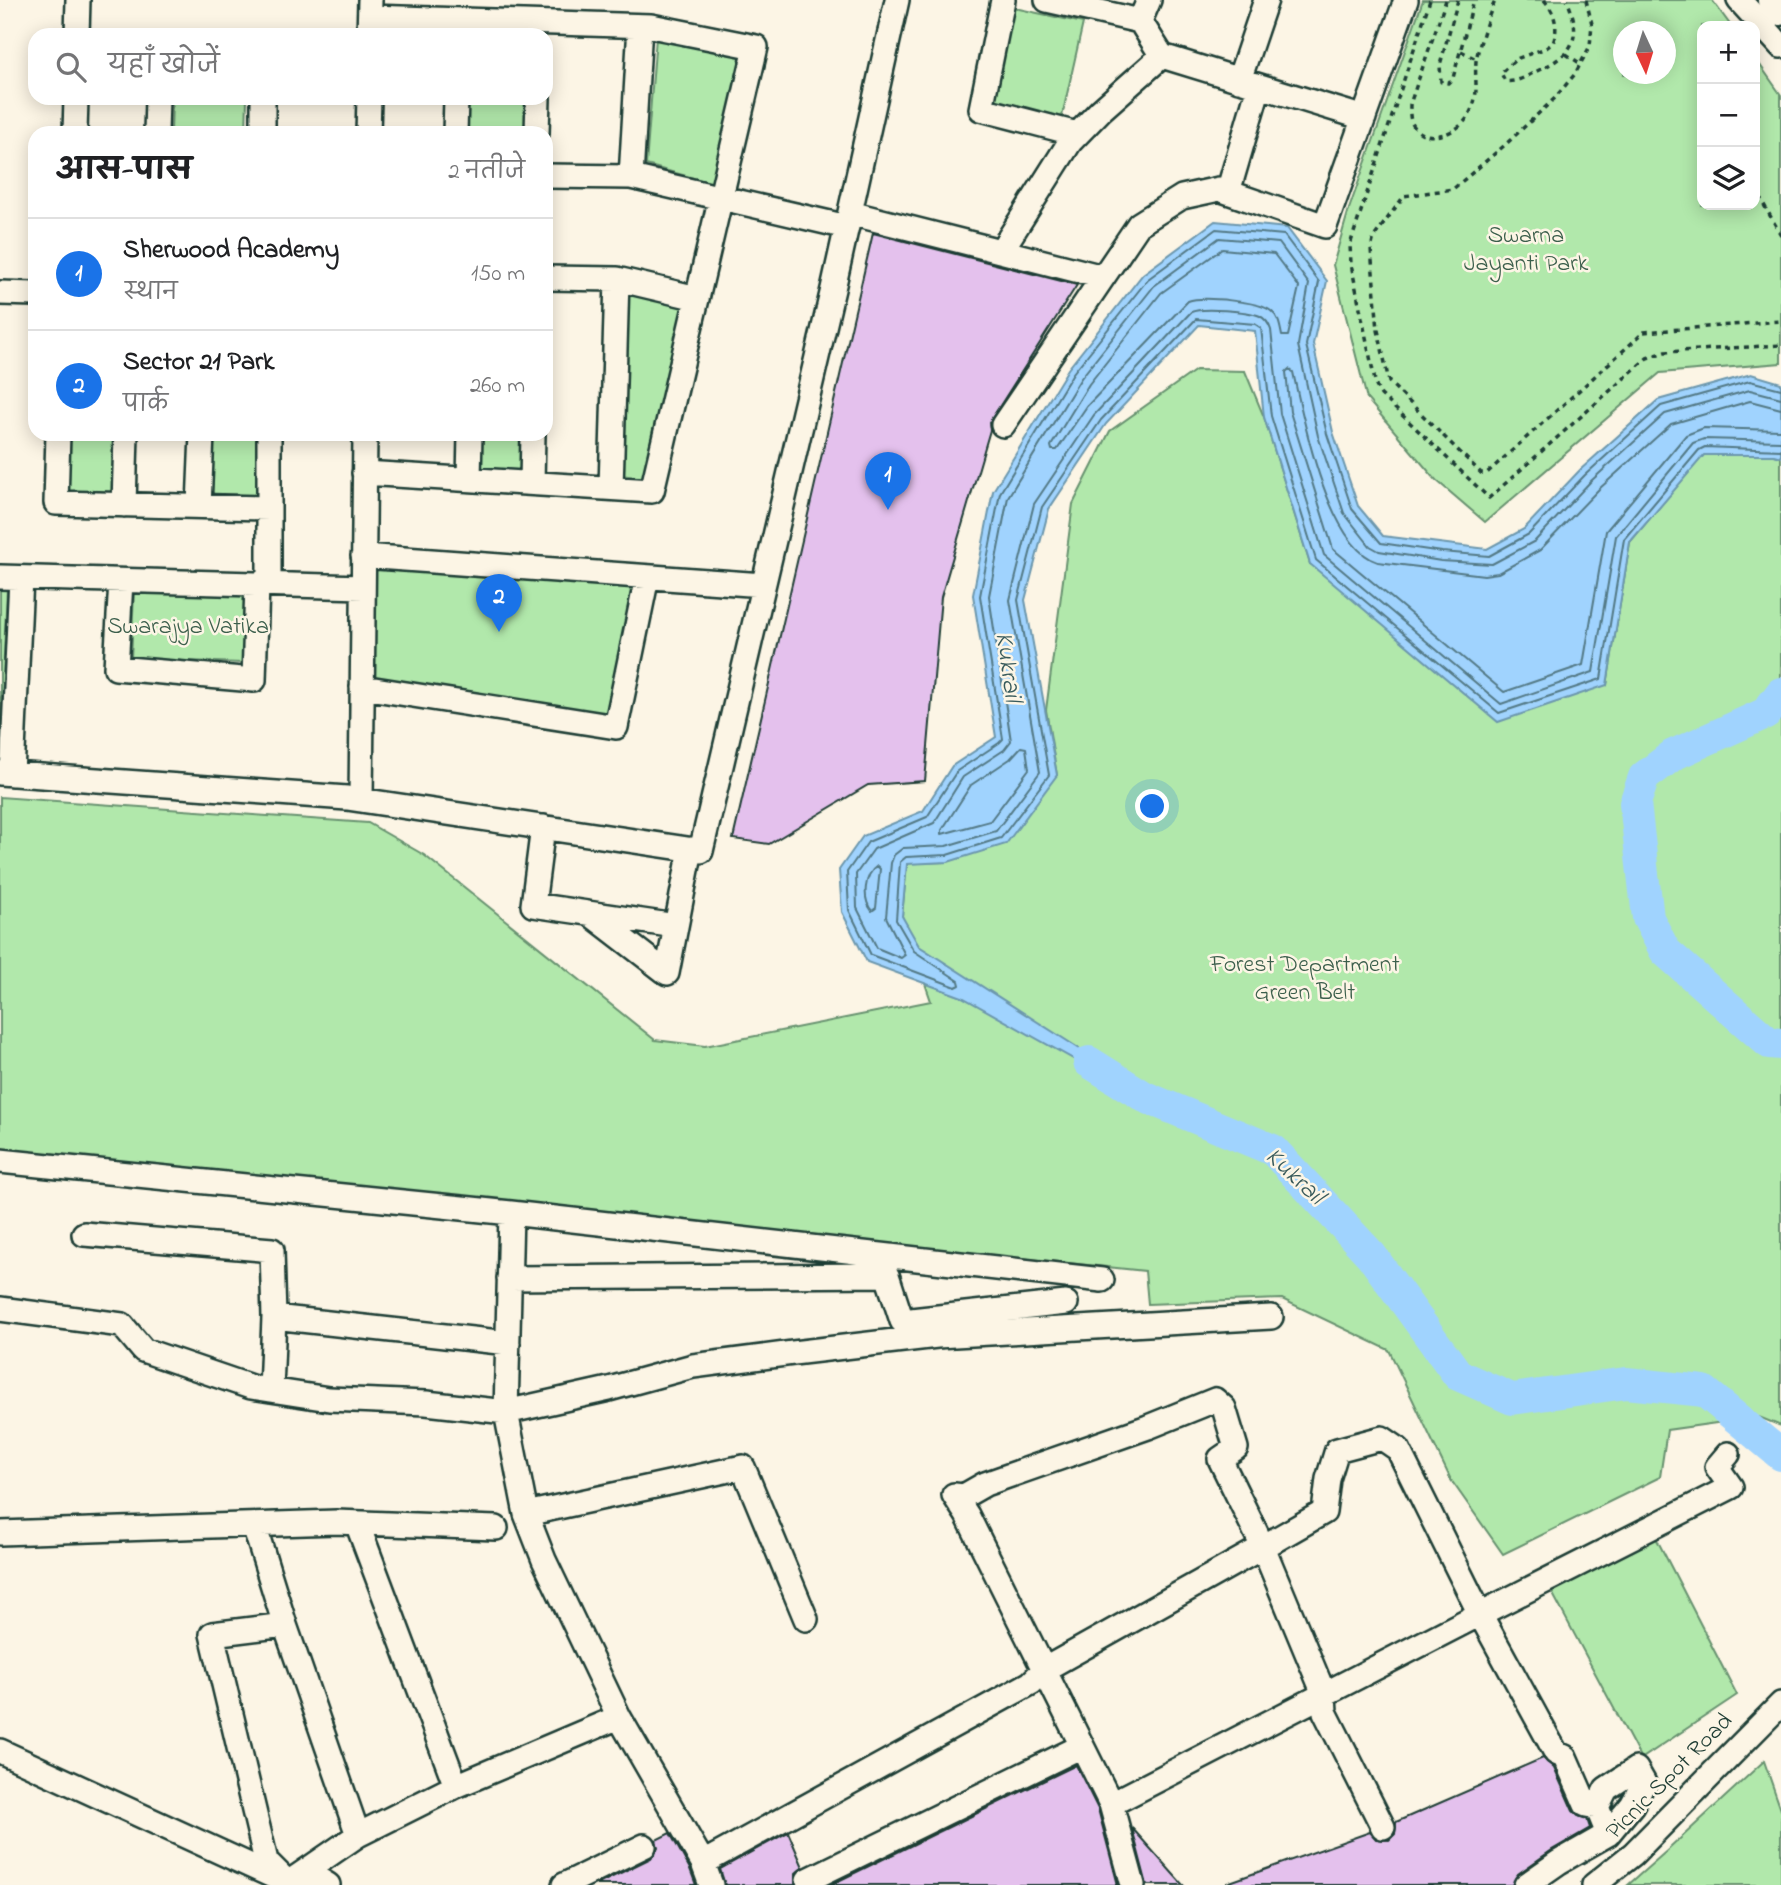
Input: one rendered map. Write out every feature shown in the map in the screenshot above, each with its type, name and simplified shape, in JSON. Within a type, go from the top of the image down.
[{"type":"highway","points":[[1773,0],[1781,9]]},
{"type":"street","points":[[77,28],[78,0]]},
{"type":"street","points":[[363,587],[11,578],[6,774],[360,800],[701,851],[897,0]]},
{"type":"street","points":[[1003,0],[981,109],[1077,134]]},
{"type":"street","points":[[1046,0],[1145,11],[1162,57]]},
{"type":"street","points":[[1228,192],[1266,0]]},
{"type":"street","points":[[1003,425],[1139,224],[1182,197],[1219,188],[1325,226],[1406,0]]},
{"type":"street","points":[[1739,0],[1781,46]]},
{"type":"street","points":[[370,18],[457,28]]},
{"type":"street","points":[[364,472],[652,491],[756,47],[640,26],[553,29]]},
{"type":"street","points":[[631,177],[640,26]]},
{"type":"street","points":[[1001,251],[1070,142],[1101,110],[1162,57]]},
{"type":"street","points":[[1162,57],[1364,118]]},
{"type":"street","points":[[75,126],[76,105]]},
{"type":"street","points":[[156,126],[157,105]]},
{"type":"street","points":[[263,105],[263,126]]},
{"type":"street","points":[[368,126],[369,105]]},
{"type":"street","points":[[455,126],[456,105]]},
{"type":"street","points":[[537,126],[538,105]]},
{"type":"street","points":[[553,176],[631,177],[720,198],[848,220],[1001,251],[1103,277]]},
{"type":"street","points":[[553,278],[617,279],[697,298]]},
{"type":"street","points":[[611,488],[617,279]]},
{"type":"street","points":[[0,293],[28,294]]},
{"type":"street","points":[[58,441],[57,503],[269,508]]},
{"type":"street","points":[[124,505],[127,441]]},
{"type":"street","points":[[199,506],[202,441]]},
{"type":"street","points":[[121,581],[116,668],[254,680],[269,508],[269,441]]},
{"type":"street","points":[[360,800],[365,441]]},
{"type":"street","points":[[469,479],[470,441]]},
{"type":"street","points":[[532,483],[533,441]]},
{"type":"street","points":[[363,556],[764,585]]},
{"type":"street","points":[[362,687],[616,727],[647,577]]},
{"type":"street","points":[[543,827],[533,905],[676,926]]},
{"type":"street","points":[[591,914],[667,973],[691,849]]},
{"type":"street","points":[[0,1161],[511,1213],[1102,1280]]},
{"type":"street","points":[[511,1213],[506,1412],[526,1514],[544,1560],[619,1717],[703,1863],[711,1885]]},
{"type":"street","points":[[84,1234],[272,1250],[274,1317],[271,1390]]},
{"type":"street","points":[[509,1278],[887,1275],[902,1321],[1066,1303]]},
{"type":"street","points":[[0,1310],[122,1325],[143,1350],[251,1387],[329,1399],[426,1403],[506,1412],[609,1389],[693,1366],[793,1353],[937,1336],[1271,1317]]},
{"type":"street","points":[[274,1317],[508,1343]]},
{"type":"street","points":[[1133,1885],[1111,1804],[967,1515],[954,1495],[964,1496],[985,1484],[1215,1400],[1224,1408],[1236,1448],[1220,1459],[1263,1547],[1324,1694],[1325,1712],[1384,1827]]},
{"type":"street","points":[[703,1863],[1031,1683],[1045,1669],[1324,1512],[1328,1479],[1337,1450],[1382,1438],[1398,1449],[1480,1614],[1556,1753],[1565,1757],[1587,1805],[1597,1807]]},
{"type":"street","points":[[1111,1804],[1731,1488],[1717,1467],[1728,1454]]},
{"type":"street","points":[[526,1514],[743,1468],[806,1619]]},
{"type":"street","points":[[357,1523],[456,1786]]},
{"type":"street","points":[[0,1533],[357,1523],[496,1528]]},
{"type":"street","points":[[254,1525],[285,1625],[358,1835]]},
{"type":"street","points":[[285,1625],[212,1634],[266,1861],[288,1884]]},
{"type":"street","name":"Picnic Spot Road","points":[[1594,1885],[1633,1854],[1781,1704]]},
{"type":"street","points":[[288,1884],[358,1835],[456,1786],[619,1717]]},
{"type":"street","points":[[808,1880],[1082,1746]]},
{"type":"street","points":[[0,1751],[288,1884],[315,1877],[328,1885]]},
{"type":"street","points":[[1526,1885],[1559,1862],[1608,1834],[1632,1805],[1644,1783],[1636,1769],[1606,1789],[1597,1807],[1608,1834]]},
{"type":"street","points":[[564,1885],[645,1846]]},
{"type":"path","points":[[1430,0],[1350,245],[1351,264],[1376,386],[1381,395],[1489,498],[1647,358],[1665,352],[1781,345]]},
{"type":"path","points":[[1446,0],[1410,104],[1413,126],[1424,135],[1446,134],[1456,130],[1467,118],[1478,92],[1476,59],[1487,27],[1490,7],[1496,0]]},
{"type":"path","points":[[1458,0],[1440,65],[1441,82],[1448,83],[1453,78],[1474,0]]},
{"type":"path","points":[[1544,0],[1555,18],[1556,37],[1546,48],[1516,59],[1501,73],[1505,81],[1511,82],[1545,68],[1571,49],[1574,24],[1567,0]]},
{"type":"path","points":[[1586,0],[1592,24],[1590,46],[1581,64],[1554,99],[1453,189],[1404,196],[1374,237],[1371,270],[1378,330],[1390,382],[1481,473],[1488,472],[1644,332],[1781,321]]},
{"type":"path","points":[[1461,51],[1476,59]]},
{"type":"path","points":[[1566,54],[1581,64]]},
{"type":"path","points":[[1760,198],[1781,235]]},
{"type":"green space","name":"Swarna Jayanti Park","points":[[1423,0],[1712,0],[1727,21],[1697,21],[1697,210],[1760,210],[1760,65],[1781,95],[1781,363],[1660,373],[1485,522],[1436,480],[1367,399],[1333,265],[1349,209]]},
{"type":"green space","points":[[1010,7],[1083,23],[1061,121],[987,105]]},
{"type":"green space","points":[[656,37],[744,55],[712,183],[646,165]]},
{"type":"green space","points":[[172,105],[247,105],[246,126],[171,126]]},
{"type":"green space","points":[[467,105],[526,105],[525,126],[466,126]]},
{"type":"green space","points":[[626,288],[686,303],[646,478],[620,475]]},
{"type":"green space","name":"Forest Department Green Belt","points":[[1196,370],[1245,371],[1264,417],[1310,564],[1607,685],[1630,542],[1704,454],[1781,457],[1781,1426],[1759,1417],[1667,1430],[1660,1477],[1503,1554],[1451,1480],[1389,1350],[1282,1299],[1148,1304],[1145,1271],[0,1152],[0,797],[368,823],[424,855],[655,1040],[705,1046],[931,1001],[902,916],[907,863],[948,862],[1057,775],[1046,710],[1073,504],[1110,431]]},
{"type":"green space","points":[[68,441],[115,441],[114,494],[67,494]]},
{"type":"green space","points":[[209,441],[257,441],[256,498],[208,497]]},
{"type":"green space","points":[[481,441],[525,441],[525,472],[480,472]]},
{"type":"green space","points":[[376,567],[634,586],[608,715],[373,677]]},
{"type":"green space","points":[[0,588],[7,588],[0,743]]},
{"type":"green space","name":"Swarajya Vatika","points":[[134,592],[245,595],[243,663],[131,659]]},
{"type":"green space","points":[[1651,1528],[1737,1695],[1641,1759],[1546,1581]]},
{"type":"green space","points":[[1764,1761],[1781,1810],[1781,1885],[1628,1885],[1670,1848]]},
{"type":"water","points":[[1215,221],[1287,228],[1327,281],[1313,344],[1333,432],[1358,506],[1383,536],[1487,549],[1524,529],[1580,470],[1658,400],[1751,374],[1781,383],[1781,457],[1704,455],[1630,542],[1607,685],[1498,722],[1310,564],[1264,417],[1255,331],[1199,325],[1106,424],[1049,509],[1025,600],[1057,775],[1006,844],[948,862],[907,864],[902,916],[919,946],[1108,1067],[1127,1085],[1102,1075],[962,997],[867,962],[842,912],[839,870],[863,836],[923,811],[952,766],[996,737],[973,595],[993,491],[1068,369],[1143,274]]},
{"type":"building","points":[[873,233],[1077,285],[989,423],[990,430],[941,597],[925,781],[868,785],[769,844],[733,839]]},
{"type":"building","points":[[1543,1758],[1554,1768],[1573,1811],[1587,1819],[1590,1828],[1518,1874],[1512,1885],[1227,1885],[1370,1832],[1376,1839],[1389,1840],[1395,1834],[1396,1822]]},
{"type":"building","points":[[1076,1765],[1098,1809],[1118,1885],[830,1885]]},
{"type":"building","points":[[1132,1828],[1183,1885],[1147,1885]]},
{"type":"building","points":[[788,1832],[803,1867],[796,1873],[795,1885],[725,1885],[720,1869]]},
{"type":"building","points":[[670,1833],[696,1885],[596,1885],[651,1858],[658,1848],[656,1840]]},
{"type":"waterway","points":[[1781,693],[1766,713],[1673,755],[1644,777],[1635,803],[1648,918],[1665,951],[1769,1043],[1781,1044]]},
{"type":"waterway","name":"Kukrail","points":[[1089,1062],[1145,1097],[1273,1150],[1371,1255],[1458,1375],[1512,1399],[1626,1383],[1704,1391],[1781,1455]]},
{"type":"place","name":"Sherwood Academy","points":[[888,510]]},
{"type":"place","name":"Sector 21 Park","points":[[499,632]]}]
